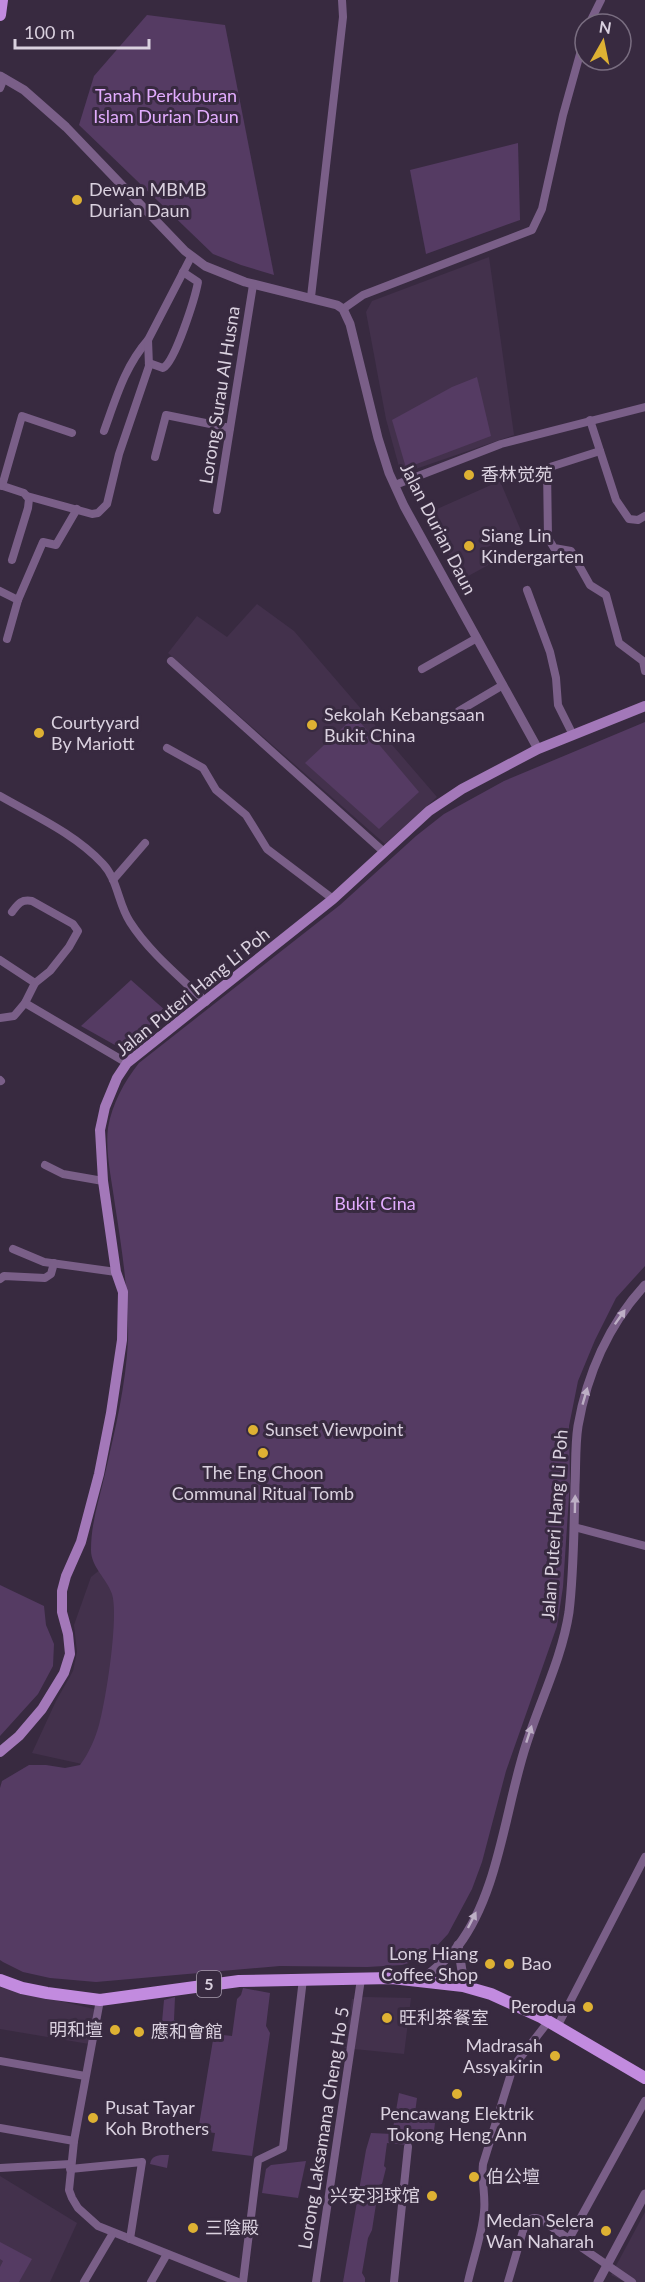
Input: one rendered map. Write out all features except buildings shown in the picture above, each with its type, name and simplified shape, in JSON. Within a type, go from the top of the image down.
[{"type":"main road","points":[[0,15],[2,0]]},
{"type":"main road","name":"Jalan Puteri Hang Li Poh","points":[[0,1752],[19,1736],[42,1709],[64,1673],[70,1654],[62,1612],[62,1591],[81,1542],[99,1474],[122,1340],[123,1292],[116,1272],[103,1181],[100,1130],[117,1078],[127,1063],[333,899],[444,799],[538,749],[645,706]]},
{"type":"main road","name":"5","points":[[0,1980],[46,1994],[100,2000],[215,1983],[303,1979],[421,1980],[469,1987],[508,2001],[645,2078]]},
{"type":"street","points":[[311,297],[343,17],[342,0]]},
{"type":"street","points":[[0,88],[2,77],[24,90],[58,120],[191,257],[205,266],[253,285],[311,297],[343,309],[363,295],[531,230],[542,209],[575,72]]},
{"type":"street","points":[[104,431],[126,371],[148,339],[191,257]]},
{"type":"street","points":[[149,363],[163,368],[167,366],[174,353],[198,282],[183,272]]},
{"type":"street","name":"Lorong Surau Al Husna","points":[[217,510],[253,285]]},
{"type":"street","name":"Jalan Durian Daun","points":[[343,309],[350,324],[378,438],[404,506],[538,749]]},
{"type":"street","points":[[72,433],[22,416],[1,485],[27,496],[92,514],[98,513],[107,504],[119,454],[149,363],[148,339]]},
{"type":"street","points":[[395,484],[501,444],[645,407]]},
{"type":"street","points":[[155,457],[166,414],[230,428]]},
{"type":"street","points":[[590,420],[616,500],[629,519],[638,520],[645,516]]},
{"type":"street","points":[[600,450],[547,468],[548,538],[554,548],[571,551],[590,585],[606,595],[619,643],[643,661],[645,671]]},
{"type":"street","points":[[12,560],[28,508],[27,496]]},
{"type":"street","points":[[7,639],[18,600],[44,542],[55,546],[77,509]]},
{"type":"street","points":[[527,590],[550,652],[556,678],[558,705],[573,735]]},
{"type":"street","points":[[0,591],[18,600]]},
{"type":"street","points":[[422,669],[477,638]]},
{"type":"street","points":[[171,661],[384,852]]},
{"type":"street","points":[[459,711],[502,685]]},
{"type":"street","points":[[167,748],[203,768],[216,790],[246,815],[267,849],[333,899]]},
{"type":"street","points":[[0,796],[50,824],[86,848],[104,865],[113,880],[122,908],[136,932],[206,1002]]},
{"type":"street","points":[[113,880],[145,843]]},
{"type":"street","points":[[0,1018],[14,1016],[25,1003],[35,983],[50,971],[69,947],[78,931],[78,928],[32,901],[20,901],[12,912]]},
{"type":"street","points":[[0,960],[35,983]]},
{"type":"street","points":[[25,1003],[127,1063]]},
{"type":"street","points":[[45,1166],[63,1174],[103,1181]]},
{"type":"street","points":[[13,1249],[34,1259],[116,1272]]},
{"type":"street","points":[[0,1279],[4,1276],[45,1278],[51,1274],[54,1263]]},
{"type":"street","name":"Jalan Puteri Hang Li Poh","points":[[421,1980],[443,1962],[458,1945],[484,1895],[499,1849],[525,1748],[564,1636],[574,1527],[577,1429],[583,1401],[594,1365],[606,1340],[636,1294],[645,1285]]},
{"type":"street","points":[[574,1527],[645,1546]]},
{"type":"street","points":[[468,2282],[484,2214],[486,2196],[482,2173],[483,2164],[513,2067],[552,2024],[645,1857]]},
{"type":"street","points":[[458,1945],[462,1971],[469,1987]]},
{"type":"street","points":[[243,2282],[258,2160],[283,2148],[303,1979]]},
{"type":"street","name":"Lorong Laksamana Cheng Ho 5","points":[[316,2282],[361,1979]]},
{"type":"street","points":[[100,2000],[74,2141],[69,2190],[78,2208],[98,2226],[168,2254],[216,2278],[238,2282]]},
{"type":"street","points":[[0,2061],[85,2076]]},
{"type":"street","points":[[569,2239],[645,2101]]},
{"type":"street","points":[[0,2128],[74,2141]]},
{"type":"street","points":[[394,2282],[408,2147]]},
{"type":"street","points":[[0,2168],[71,2167],[142,2162],[130,2239]]},
{"type":"street","points":[[598,2282],[645,2194]]},
{"type":"street","points":[[508,2282],[525,2224],[534,2217],[632,2282]]},
{"type":"street","points":[[84,2282],[113,2233]]},
{"type":"street","points":[[151,2282],[168,2254]]},
{"type":"shaded area","points":[[489,257],[514,435],[401,474],[386,419],[366,312],[372,301]]},
{"type":"shaded area","points":[[500,481],[522,533],[485,548],[492,563],[461,580],[428,513]]},
{"type":"shaded area","name":"Sekolah Kebangsaan Bukit China","points":[[257,604],[294,631],[437,797],[385,844],[168,653],[197,616],[227,637]]},
{"type":"shaded area","points":[[101,1569],[120,1589],[116,1660],[91,1766],[32,1753],[73,1671],[77,1652],[74,1625],[91,1577]]},
{"type":"shaded area","points":[[0,1987],[94,2009],[89,2044],[0,2029]]},
{"type":"shaded area","points":[[411,1998],[404,2054],[344,2048],[352,1999]]},
{"type":"shaded area","points":[[0,2176],[77,2223],[50,2282],[0,2282]]},
{"type":"shaded area","points":[[645,2212],[645,2282],[625,2282],[611,2275]]},
{"type":"green space","name":"Tanah Perkuburan Islam Durian Daun","points":[[147,15],[225,25],[274,275],[213,254],[79,125],[94,76]]},
{"type":"green space","points":[[518,143],[520,220],[426,254],[410,170]]},
{"type":"green space","points":[[477,377],[491,436],[406,468],[392,420],[452,387]]},
{"type":"green space","points":[[355,716],[419,792],[379,829],[305,763]]},
{"type":"green space","name":"Bukit Cina","points":[[645,722],[645,1266],[616,1298],[578,1381],[569,1426],[570,1481],[563,1587],[557,1626],[506,1771],[482,1862],[472,1889],[448,1934],[419,1960],[402,1965],[280,1966],[96,1982],[50,1978],[23,1972],[3,1962],[0,1960],[0,1788],[2,1781],[29,1765],[65,1768],[80,1765],[99,1725],[111,1658],[114,1605],[110,1589],[94,1562],[91,1540],[113,1441],[127,1357],[124,1272],[107,1147],[112,1110],[119,1094],[139,1063],[340,905],[416,836],[444,814],[504,781]]},
{"type":"green space","points":[[131,980],[166,1011],[122,1049],[81,1026]]},
{"type":"green space","points":[[0,1585],[44,1606],[46,1625],[54,1644],[53,1666],[38,1694],[0,1736]]},
{"type":"green space","points":[[243,1988],[270,1993],[266,2026],[270,2033],[252,2156],[212,2151],[215,2133],[198,2131],[214,2034],[232,2036],[237,1999]]},
{"type":"green space","points":[[175,1997],[174,2020],[177,2021],[175,2035],[161,2033],[164,2000]]},
{"type":"green space","points":[[399,2093],[417,2098],[414,2120],[435,2123],[433,2139],[415,2139],[408,2145],[387,2143],[384,2166],[386,2168],[382,2184],[379,2185],[362,2273],[365,2282],[343,2282],[371,2133],[392,2134]]},
{"type":"green space","points":[[169,2155],[167,2168],[150,2164],[155,2157]]},
{"type":"green space","points":[[306,2161],[298,2198],[262,2193],[266,2169],[271,2165]]},
{"type":"green space","points":[[0,2242],[32,2259],[19,2282],[0,2282],[0,2267],[3,2261],[0,2259]]},
{"type":"place","name":"Dewan MBMB Durian Daun","points":[[77,200]]},
{"type":"place","name":"香林觉苑","points":[[469,475]]},
{"type":"place","name":"Siang Lin Kindergarten","points":[[469,546]]},
{"type":"place","name":"Sekolah Kebangsaan Bukit China","points":[[312,725]]},
{"type":"place","name":"Courtyyard By Mariott","points":[[39,733]]},
{"type":"place","name":"Sunset Viewpoint","points":[[253,1430]]},
{"type":"place","name":"The Eng Choon Communal Ritual Tomb","points":[[263,1453]]},
{"type":"place","name":"Long Hiang Coffee Shop","points":[[490,1964]]},
{"type":"place","name":"Bao","points":[[509,1964]]},
{"type":"place","name":"Perodua","points":[[588,2007]]},
{"type":"place","name":"旺利茶餐室","points":[[387,2018]]},
{"type":"place","name":"明和壇","points":[[115,2030]]},
{"type":"place","name":"應和會館","points":[[139,2032]]},
{"type":"place","name":"Madrasah Assyakirin","points":[[555,2056]]},
{"type":"place","name":"Pencawang Elektrik Tokong Heng Ann","points":[[457,2094]]},
{"type":"place","name":"Pusat Tayar Koh Brothers","points":[[93,2118]]},
{"type":"place","name":"伯公壇","points":[[474,2177]]},
{"type":"place","name":"兴安羽球馆","points":[[432,2196]]},
{"type":"place","name":"三陰殿","points":[[193,2228]]},
{"type":"place","name":"Medan Selera Wan Naharah","points":[[606,2231]]}]
